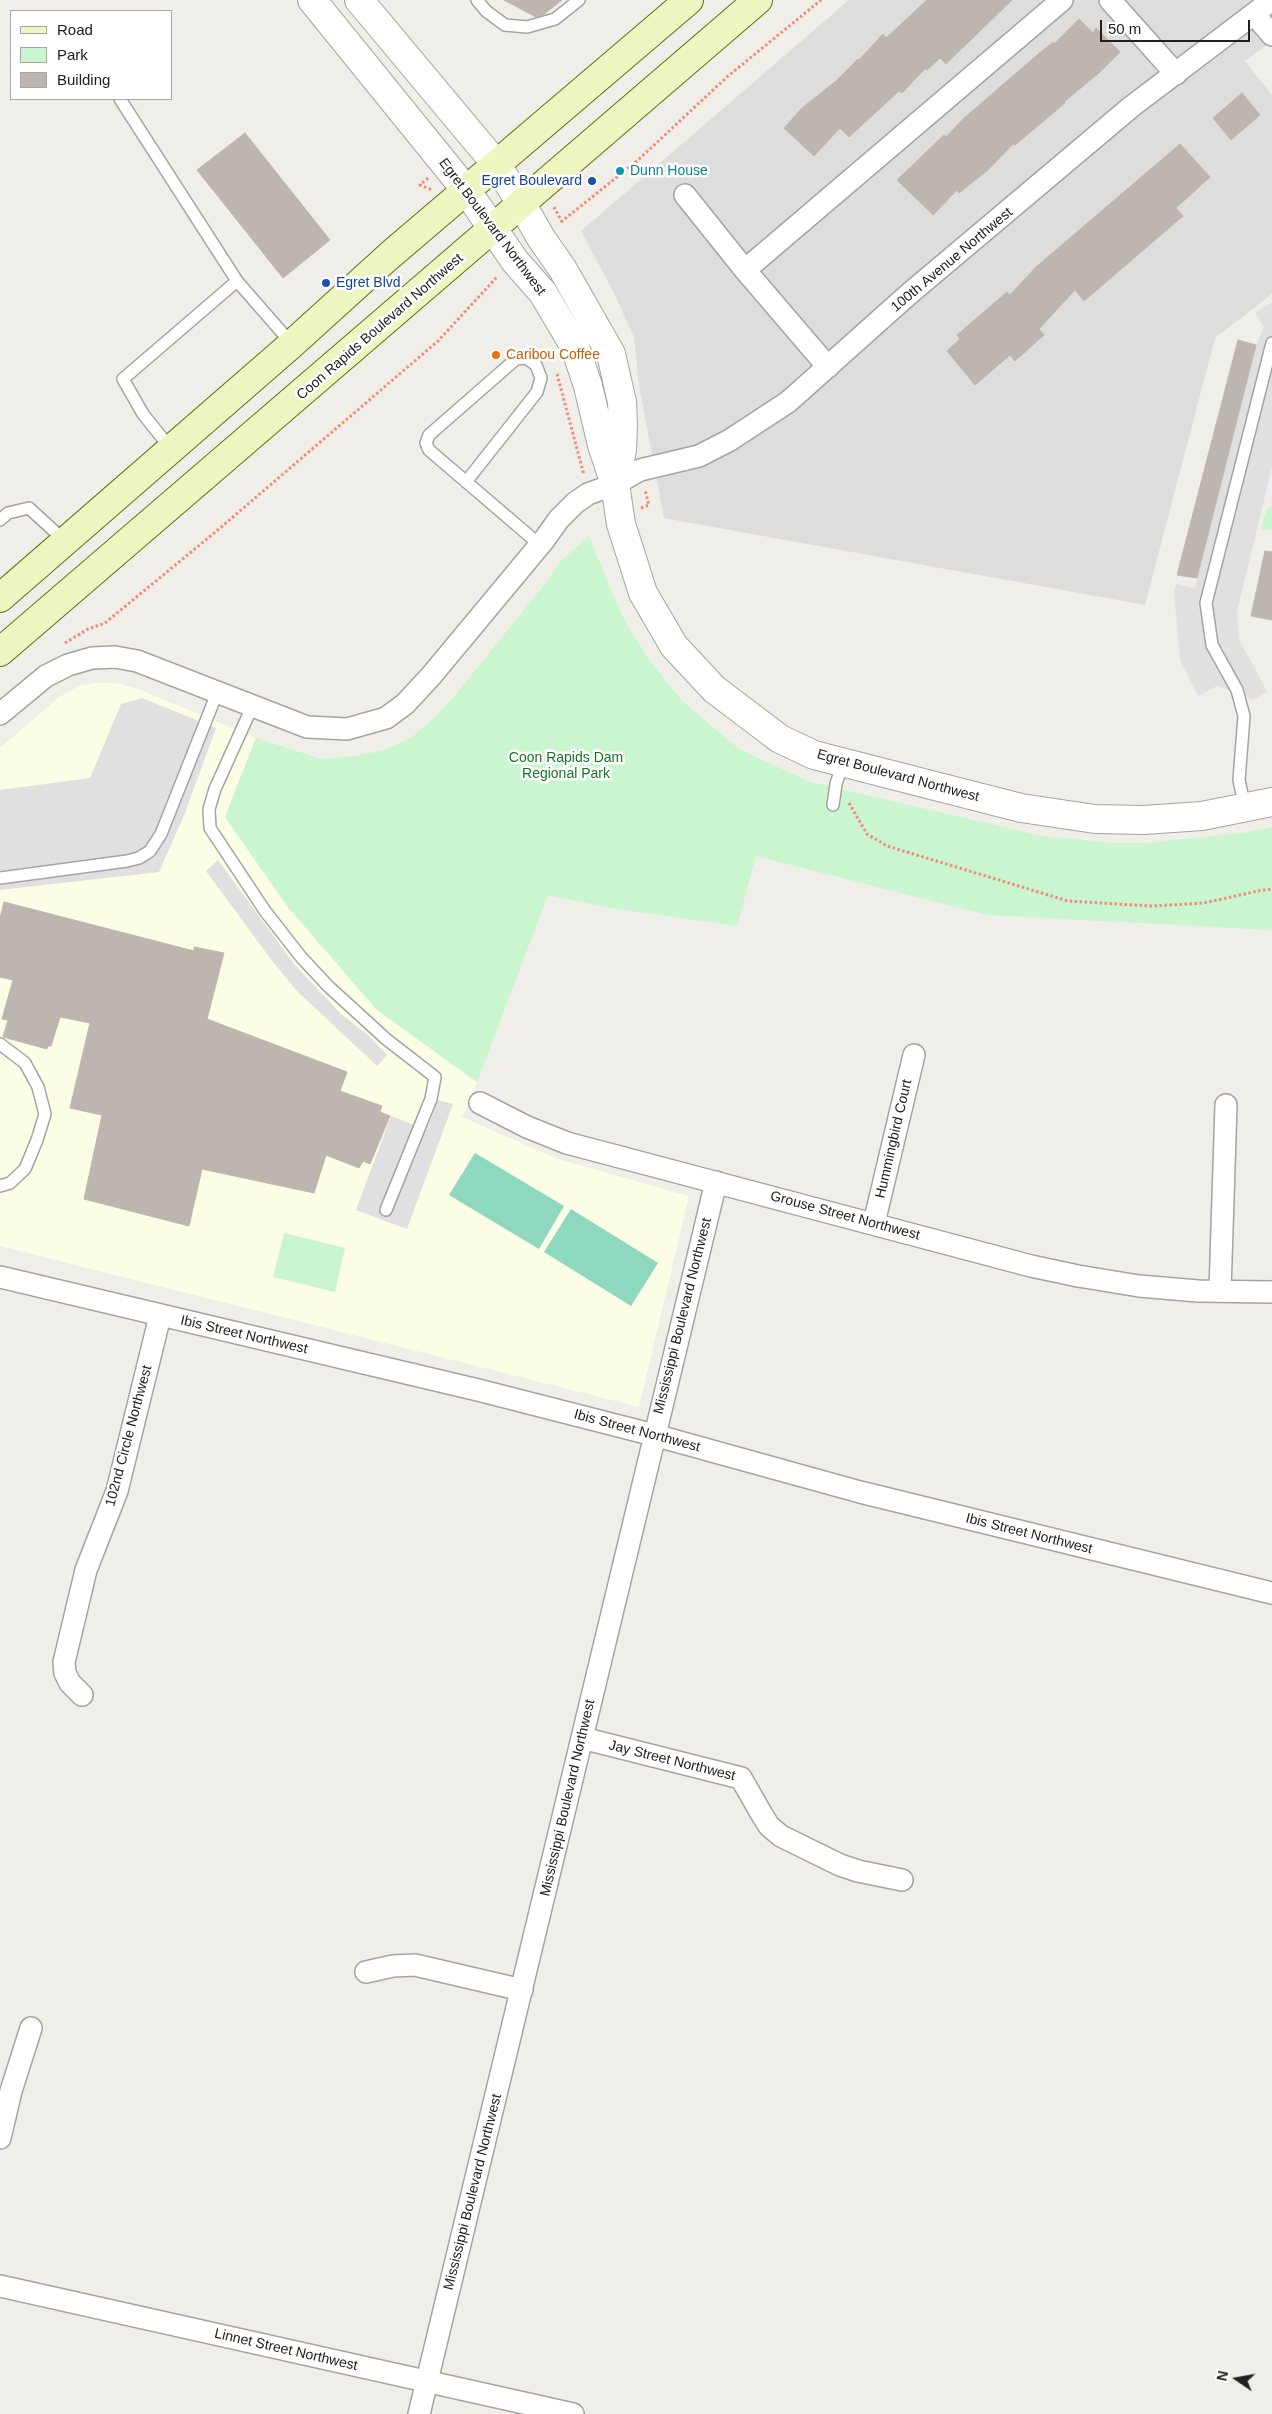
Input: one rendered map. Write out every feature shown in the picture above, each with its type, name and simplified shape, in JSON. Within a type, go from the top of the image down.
[{"type":"main road","name":"Coon Rapids Boulevard Northwest","points":[[0,652],[758,0]]},
{"type":"main road","points":[[0,598],[292,344],[389,256],[686,1]]},
{"type":"street","name":"Egret Boulevard Northwest","points":[[312,0],[466,190],[515,261],[543,293],[574,347],[588,386],[602,445],[614,484],[622,524],[640,587],[652,612],[674,646],[714,689],[780,739],[814,755],[1021,808],[1076,817],[1144,820],[1202,816],[1272,802]]},
{"type":"street","name":"Egret Boulevard Northwest","points":[[359,0],[496,164],[522,203],[540,238],[562,268],[611,354],[622,402],[623,424],[622,450],[614,484]]},
{"type":"street","points":[[745,270],[1062,0]]},
{"type":"street","points":[[1110,0],[1176,74]]},
{"type":"street","name":"100th Avenue Northwest","points":[[0,714],[46,676],[68,665],[92,658],[115,657],[137,661],[307,727],[323,730],[347,729],[386,718],[405,704],[431,676],[540,545],[559,518],[575,503],[588,494],[614,484],[640,470],[699,456],[730,440],[788,402],[909,294],[1131,107],[1255,15],[1272,0]]},
{"type":"street","points":[[1255,15],[1272,35]]},
{"type":"street","points":[[685,195],[745,270],[828,367]]},
{"type":"street","name":"Hummingbird Court","points":[[874,1223],[914,1055]]},
{"type":"street","name":"Grouse Street Northwest","points":[[480,1103],[566,1143],[1078,1276],[1140,1286],[1220,1292],[1272,1292]]},
{"type":"street","points":[[1220,1292],[1226,1105]]},
{"type":"street","name":"Mississippi Boulevard Northwest","points":[[419,2414],[716,1182]]},
{"type":"street","name":"Ibis Street Northwest","points":[[0,1277],[478,1390],[654,1435],[860,1492],[1272,1593]]},
{"type":"street","name":"102nd Circle Northwest","points":[[82,1695],[70,1683],[65,1673],[64,1662],[88,1564],[117,1491],[160,1316]]},
{"type":"street","name":"Jay Street Northwest","points":[[582,1738],[741,1778],[769,1826],[782,1836],[840,1865],[858,1871],[902,1880]]},
{"type":"street","points":[[366,1972],[393,1966],[415,1965],[522,1990]]},
{"type":"street","points":[[0,2138],[11,2091],[31,2028]]},
{"type":"street","name":"Linnet Street Northwest","points":[[0,2286],[573,2414]]},
{"type":"lane","points":[[477,0],[486,11],[506,25],[527,27],[555,19],[579,0]]},
{"type":"lane","points":[[121,100],[237,281],[292,344]]},
{"type":"lane","points":[[171,450],[142,414],[123,379],[237,281]]},
{"type":"lane","points":[[1244,808],[1239,780],[1244,716],[1238,690],[1212,645],[1206,603],[1272,343]]},
{"type":"lane","points":[[466,482],[538,392],[541,378],[536,365],[526,358],[516,359],[429,435],[426,444],[429,450],[466,482],[540,545]]},
{"type":"lane","points":[[0,520],[8,513],[29,508],[66,541]]},
{"type":"lane","points":[[0,878],[127,861],[139,858],[150,851],[161,834],[217,693]]},
{"type":"lane","points":[[252,707],[215,789],[209,809],[210,828],[265,911],[301,957],[328,986],[386,1039],[435,1077],[431,1098],[386,1210]]},
{"type":"lane","points":[[833,805],[836,784],[843,763]]},
{"type":"lane","points":[[0,1044],[25,1063],[38,1087],[46,1114],[38,1140],[25,1169],[10,1182],[0,1186]]},
{"type":"path","points":[[562,222],[636,161],[727,77],[821,0]]},
{"type":"path","points":[[64,644],[88,629],[105,623],[219,529],[432,347],[497,277]]},
{"type":"shaded area","points":[[849,0],[1272,0],[1272,41],[1245,61],[1272,95],[1272,294],[1215,338],[1145,605],[664,518],[639,385],[634,337],[613,291],[581,231]]},
{"type":"shaded area","points":[[1272,302],[1272,467],[1237,612],[1239,639],[1267,692],[1253,700],[1217,686],[1198,696],[1180,660],[1174,592],[1176,584],[1195,588],[1256,345],[1264,327],[1255,313]]},
{"type":"shaded area","points":[[94,683],[116,683],[136,688],[256,738],[225,817],[287,906],[377,1010],[477,1082],[462,1117],[558,1159],[689,1196],[639,1407],[0,1246],[0,748],[59,697],[79,686]]},
{"type":"shaded area","points":[[142,698],[216,728],[185,813],[159,872],[0,890],[0,790],[90,778],[121,704]]},
{"type":"shaded area","points":[[218,860],[294,964],[340,1013],[370,1037],[387,1055],[377,1066],[296,990],[270,958],[206,871]]},
{"type":"shaded area","points":[[438,1100],[453,1104],[407,1229],[356,1210],[391,1116],[427,1130]]},
{"type":"green space","points":[[1272,505],[1272,530],[1261,529],[1267,509]]},
{"type":"green space","name":"Coon Rapids Dam Regional Park","points":[[589,536],[627,625],[650,661],[682,701],[739,749],[810,782],[1042,836],[1111,843],[1148,843],[1249,832],[1272,827],[1272,930],[987,915],[756,856],[737,926],[611,908],[548,895],[477,1082],[377,1010],[287,906],[225,817],[256,738],[321,759],[354,756],[385,750],[412,737],[435,717],[458,692],[561,561]]},
{"type":"green space","points":[[475,1153],[564,1206],[539,1249],[449,1195]]},
{"type":"green space","points":[[571,1209],[658,1263],[631,1306],[544,1252]]},
{"type":"green space","points":[[284,1233],[345,1248],[335,1292],[273,1277]]},
{"type":"building","points":[[504,0],[562,0],[543,15],[536,17]]},
{"type":"building","points":[[927,0],[1012,0],[946,64],[940,58],[927,70],[925,69],[902,93],[899,91],[849,137],[840,128],[814,156],[784,128],[802,108],[859,60],[883,34],[886,38]]},
{"type":"building","points":[[1079,19],[1093,33],[1096,28],[1120,52],[1065,103],[1015,145],[1013,144],[989,169],[959,193],[957,190],[933,215],[897,180],[944,135],[946,137],[963,119],[1053,42],[1054,44]]},
{"type":"building","points":[[1242,93],[1260,115],[1231,140],[1213,118]]},
{"type":"building","points":[[245,133],[330,240],[283,278],[197,170]]},
{"type":"building","points":[[1180,144],[1210,177],[1176,208],[1183,216],[1084,301],[1075,290],[1039,329],[1044,335],[1015,361],[1010,355],[975,385],[947,351],[960,339],[957,335],[1007,292],[1010,295],[1036,267]]},
{"type":"building","points":[[1238,340],[1256,345],[1197,578],[1177,575]]},
{"type":"building","points":[[1265,551],[1272,552],[1272,620],[1251,616]]},
{"type":"building","points":[[4,902],[194,951],[194,947],[224,953],[207,1019],[347,1072],[340,1091],[382,1106],[380,1112],[390,1116],[370,1164],[363,1161],[359,1168],[326,1155],[314,1193],[202,1169],[189,1226],[84,1199],[102,1115],[70,1108],[90,1023],[60,1017],[51,1046],[48,1046],[47,1049],[3,1037],[8,1020],[2,1019],[13,980],[0,977],[0,918]]},
{"type":"place","name":"Dunn House","points":[[620,171]]},
{"type":"place","name":"Egret Boulevard","points":[[592,181]]},
{"type":"place","name":"Egret Blvd","points":[[326,283]]},
{"type":"place","name":"Caribou Coffee","points":[[496,355]]}]
